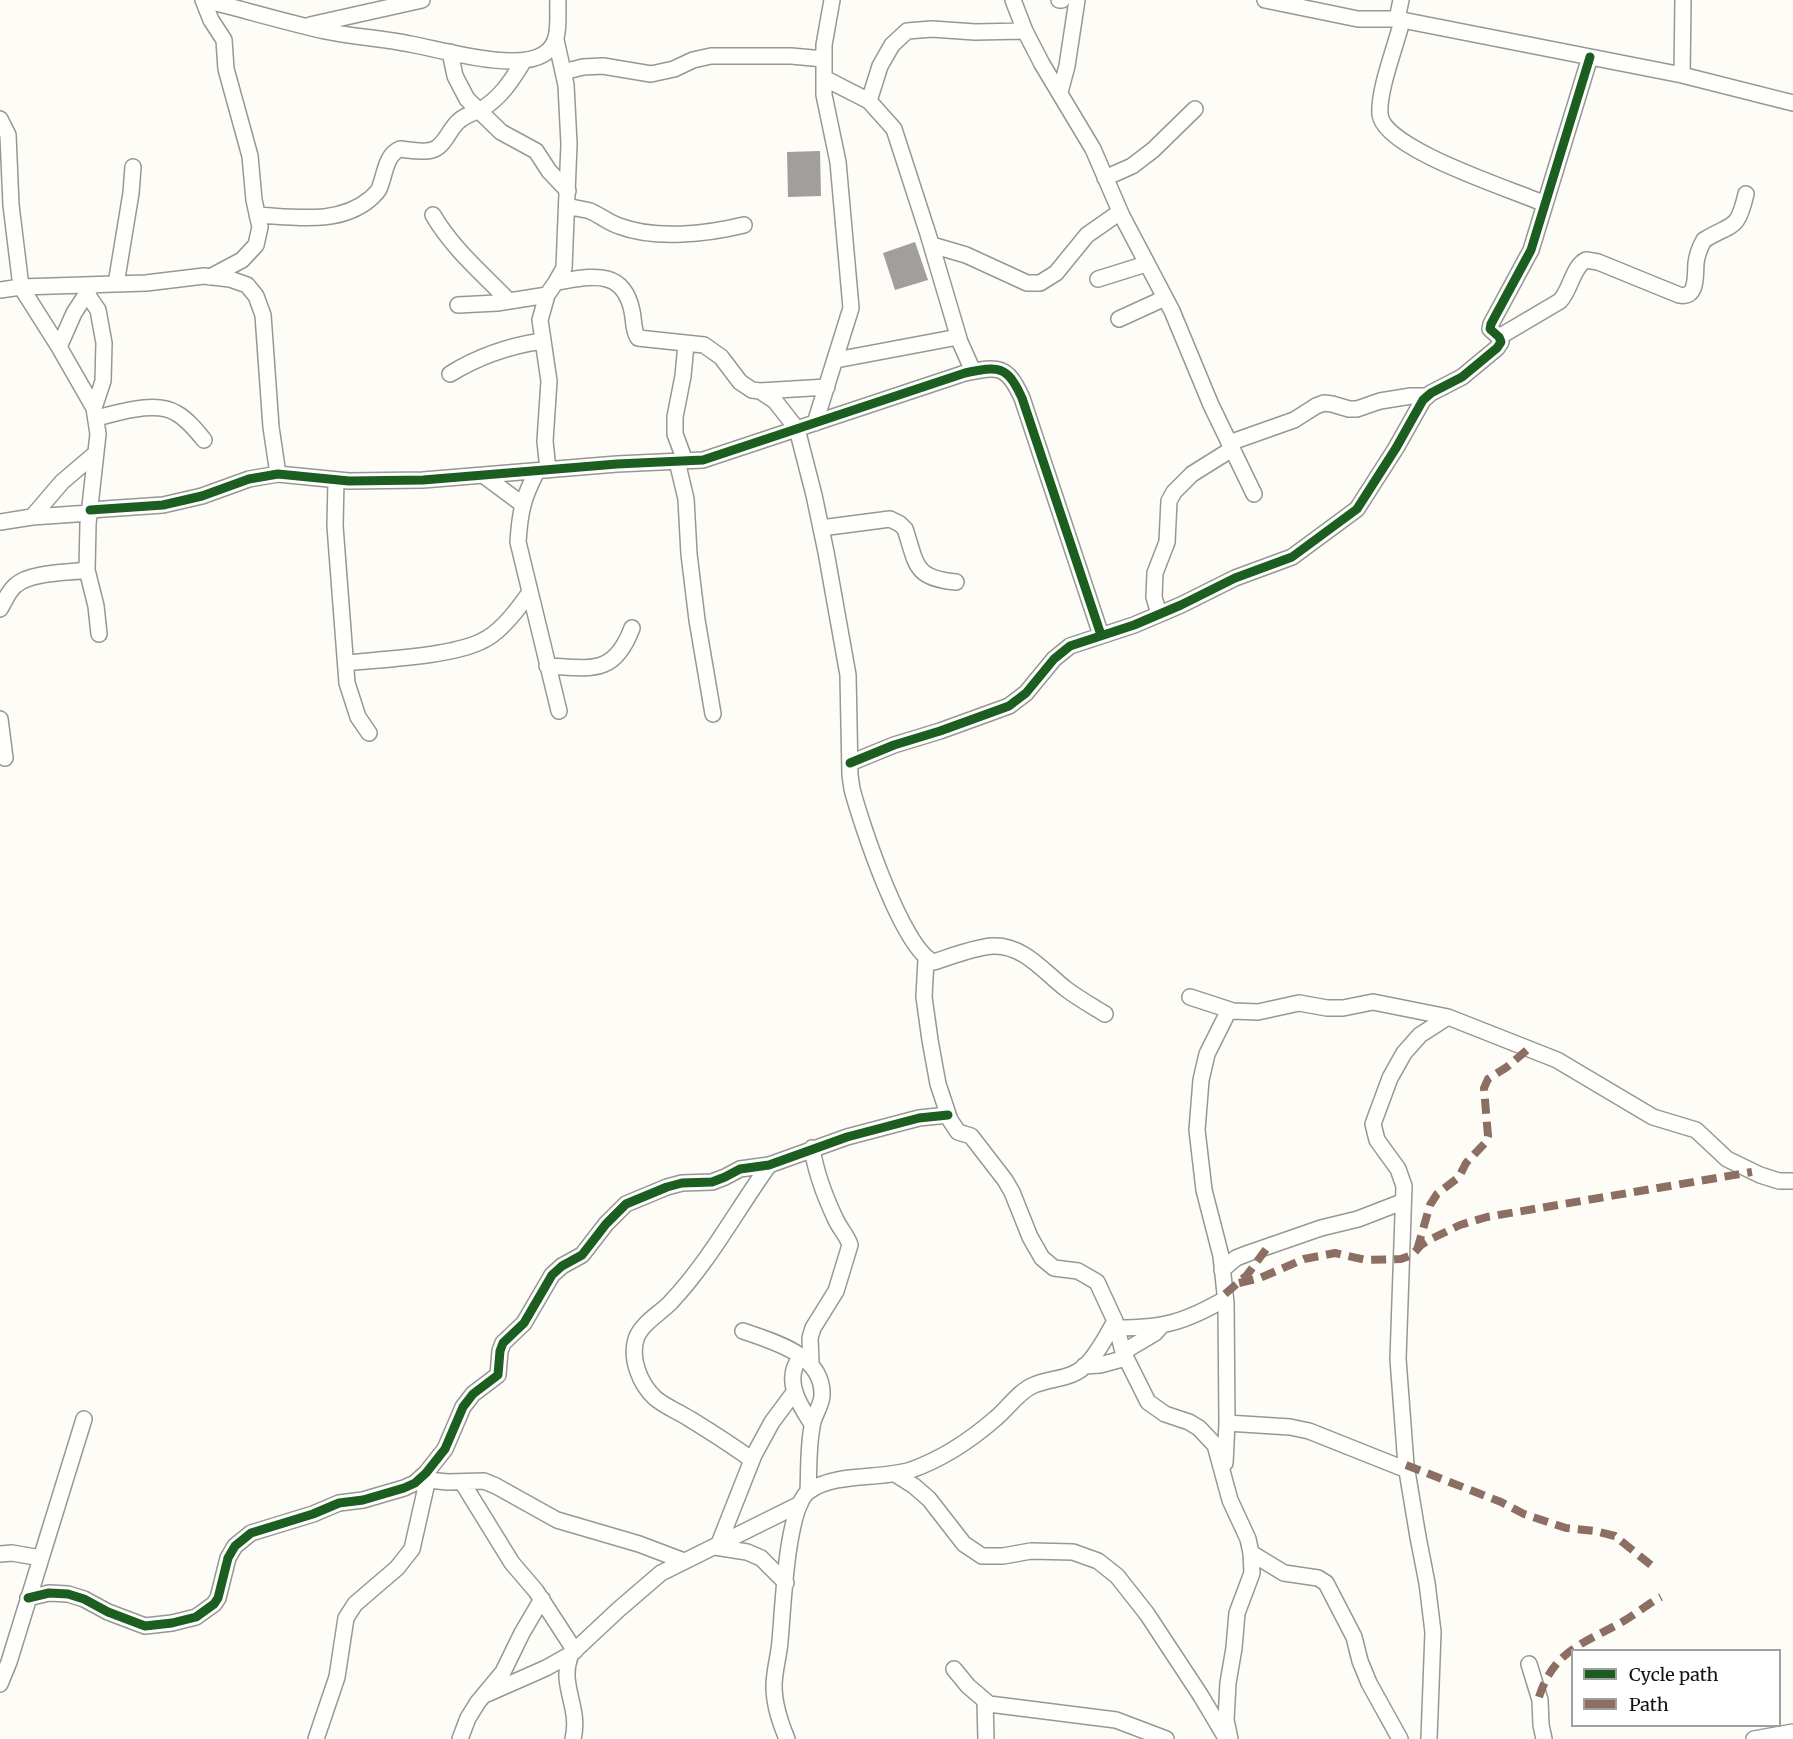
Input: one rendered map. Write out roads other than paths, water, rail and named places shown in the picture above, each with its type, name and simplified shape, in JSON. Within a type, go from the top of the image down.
[{"type":"street","points":[[204,0],[307,26],[478,58],[523,62],[543,56],[554,47],[558,0]]},
{"type":"street","points":[[204,0],[211,20],[224,40],[226,69],[250,156],[260,227],[256,245],[242,260],[210,277]]},
{"type":"street","points":[[307,26],[422,0]]},
{"type":"street","points":[[815,423],[851,308],[838,162],[824,95],[824,45],[832,0]]},
{"type":"street","points":[[1013,0],[1024,31],[1093,149],[1120,212],[1165,298],[1211,405],[1254,494]]},
{"type":"street","points":[[1060,92],[1067,66],[1077,0]]},
{"type":"street","points":[[1265,0],[1298,3],[1358,19],[1400,20],[1590,57],[1682,75],[1793,103]]},
{"type":"street","points":[[1401,0],[1400,20],[1382,94],[1380,116],[1385,129],[1403,143],[1424,154],[1545,204]]},
{"type":"street","points":[[1682,75],[1683,0]]},
{"type":"street","points":[[869,101],[880,66],[892,45],[907,31],[933,28],[975,32],[1024,31]]},
{"type":"street","points":[[556,40],[566,85],[569,144],[564,268],[546,295],[540,320],[549,381],[545,441],[542,470],[522,504],[519,515],[518,542],[559,711]]},
{"type":"street","points":[[450,52],[455,76],[478,111],[501,132],[536,151],[567,199],[620,227],[640,231],[674,234],[721,231],[744,225]]},
{"type":"street","points":[[563,72],[583,67],[603,66],[651,74],[674,69],[693,60],[711,56],[824,58]]},
{"type":"street","points":[[850,763],[894,745],[1009,706],[1026,693],[1054,659],[1070,646],[1134,625],[1234,578],[1292,557],[1357,510],[1423,400],[1462,377],[1501,342],[1490,329],[1491,324],[1531,250],[1590,57]]},
{"type":"street","points":[[257,215],[314,218],[352,211],[378,192],[387,165],[395,151],[400,149],[432,151],[439,147],[451,128],[460,119],[478,111],[499,96],[523,62]]},
{"type":"street","points":[[824,78],[869,101],[894,129],[932,245],[958,337],[973,371]]},
{"type":"street","points":[[1105,178],[1132,166],[1153,150],[1195,109]]},
{"type":"street","points":[[0,118],[8,135],[5,185],[21,287],[59,347],[95,413],[99,434],[90,511],[87,570],[96,606],[99,634]]},
{"type":"street","points":[[116,284],[133,167]]},
{"type":"street","points":[[1499,337],[1560,301],[1568,292],[1579,264],[1586,260],[1598,262],[1679,295],[1689,295],[1694,286],[1696,261],[1704,240],[1732,226],[1741,213],[1746,194]]},
{"type":"street","points":[[932,245],[977,260],[1007,276],[1027,283],[1040,283],[1056,273],[1087,235],[1120,212]]},
{"type":"street","points":[[433,215],[463,257],[508,301]]},
{"type":"street","points":[[1098,279],[1146,264]]},
{"type":"street","points":[[0,291],[21,287],[90,289],[116,284],[210,277],[230,279],[247,285],[256,296],[263,315],[271,427],[278,474]]},
{"type":"street","points":[[556,282],[594,277],[617,282],[632,309],[635,335],[638,339],[704,345],[713,350],[740,382],[752,390],[827,387]]},
{"type":"street","points":[[59,347],[74,313],[90,289]]},
{"type":"street","points":[[90,289],[98,310],[104,343],[103,381],[95,413]]},
{"type":"street","points":[[458,305],[546,295]]},
{"type":"street","points":[[1119,319],[1165,298]]},
{"type":"street","points":[[836,360],[958,337]]},
{"type":"street","points":[[450,374],[496,351],[542,341]]},
{"type":"street","points":[[686,344],[683,376],[675,417],[675,434],[686,499],[689,554],[697,620],[713,714]]},
{"type":"street","points":[[0,522],[163,505],[202,496],[249,479],[278,474],[336,480],[423,480],[617,464],[703,460],[973,371],[995,369],[1008,373],[1014,379],[1022,398],[1101,635]]},
{"type":"street","points":[[760,391],[775,401],[798,429],[821,528],[848,675],[850,775],[856,806],[878,870],[906,930],[926,959],[934,962],[993,946],[1011,949],[1035,961],[1066,988],[1105,1014]]},
{"type":"street","points":[[1159,614],[1154,597],[1155,573],[1167,542],[1169,501],[1174,492],[1192,474],[1231,446],[1294,420],[1324,403],[1357,409],[1380,401],[1428,396]]},
{"type":"street","points":[[95,413],[158,407],[175,412],[204,440]]},
{"type":"street","points":[[32,517],[62,482],[96,453]]},
{"type":"street","points":[[483,475],[522,504]]},
{"type":"street","points":[[336,480],[335,526],[346,663],[351,701],[369,733]]},
{"type":"street","points":[[821,528],[890,519],[905,529],[918,569],[928,577],[956,582]]},
{"type":"street","points":[[0,609],[14,586],[22,580],[87,570]]},
{"type":"street","points":[[346,663],[441,652],[485,640],[516,613],[530,592]]},
{"type":"street","points":[[547,666],[586,668],[612,661],[628,640],[632,628]]},
{"type":"street","points":[[0,719],[5,758]]},
{"type":"street","points":[[926,959],[924,997],[938,1084],[948,1114],[958,1132],[971,1136],[1005,1180],[1030,1237],[1042,1258],[1054,1268],[1078,1271],[1097,1282],[1116,1325],[1124,1355],[1148,1402],[1165,1414],[1199,1428],[1215,1445],[1230,1500],[1248,1539],[1252,1573],[1238,1613],[1228,1683],[1226,1720],[1222,1736]]},
{"type":"street","points":[[1190,997],[1229,1010],[1258,1012],[1299,1003],[1336,1009],[1373,1002],[1448,1017],[1557,1060],[1653,1117],[1696,1130],[1727,1159],[1752,1172],[1779,1181],[1793,1181]]},
{"type":"street","points":[[1224,1473],[1227,1423],[1225,1299],[1221,1256],[1204,1190],[1197,1130],[1201,1080],[1207,1054],[1229,1010]]},
{"type":"street","points":[[1429,1739],[1433,1632],[1427,1583],[1407,1470],[1398,1359],[1404,1186],[1398,1169],[1377,1140],[1373,1124],[1390,1078],[1404,1053],[1420,1035],[1448,1017]]},
{"type":"street","points":[[28,1598],[48,1593],[68,1594],[145,1626],[196,1617],[214,1604],[218,1598],[228,1558],[235,1546],[251,1533],[313,1514],[339,1503],[363,1500],[404,1488],[427,1475],[445,1449],[463,1407],[473,1394],[498,1375],[503,1343],[525,1323],[552,1275],[562,1266],[582,1255],[606,1224],[626,1204],[667,1187],[712,1182],[740,1168],[769,1165],[812,1148],[900,1122],[948,1114]]},
{"type":"street","points":[[812,1148],[824,1193],[850,1245],[836,1291],[813,1328],[806,1360],[793,1369],[792,1382],[798,1403],[812,1424]]},
{"type":"street","points":[[752,1460],[725,1440],[655,1398],[638,1374],[633,1354],[636,1337],[645,1324],[659,1313],[690,1280],[769,1165]]},
{"type":"street","points":[[1222,1270],[1236,1258],[1321,1228],[1358,1219],[1402,1202]]},
{"type":"street","points":[[1116,1325],[1143,1328],[1189,1319],[1225,1299]]},
{"type":"street","points":[[483,1695],[546,1668],[573,1652],[661,1573],[716,1546],[830,1482],[895,1474],[913,1469],[952,1450],[984,1429],[1033,1385],[1066,1378],[1084,1366],[1116,1325]]},
{"type":"street","points":[[1084,1366],[1100,1365],[1124,1355],[1155,1333],[1162,1325]]},
{"type":"street","points":[[743,1331],[766,1339],[806,1360],[819,1379],[822,1398],[812,1424],[804,1498],[789,1548],[774,1684],[775,1703],[787,1739]]},
{"type":"street","points":[[716,1546],[752,1460],[772,1422],[795,1391]]},
{"type":"street","points":[[0,1684],[9,1662],[84,1419]]},
{"type":"street","points":[[1227,1423],[1290,1427],[1310,1431],[1407,1470]]},
{"type":"street","points":[[895,1474],[929,1499],[964,1544],[982,1556],[1003,1556],[1031,1551],[1073,1552],[1098,1561],[1111,1571],[1147,1614],[1202,1696],[1222,1736]]},
{"type":"street","points":[[427,1475],[462,1482],[484,1481],[557,1520],[639,1544],[684,1561]]},
{"type":"street","points":[[316,1739],[337,1677],[346,1617],[355,1604],[397,1568],[412,1549],[427,1475]]},
{"type":"street","points":[[462,1482],[512,1563],[542,1599],[573,1652]]},
{"type":"street","points":[[716,1546],[747,1552],[761,1558],[786,1583]]},
{"type":"street","points":[[0,1554],[12,1553],[41,1558]]},
{"type":"street","points":[[1251,1553],[1284,1573],[1318,1578],[1326,1583],[1354,1637],[1369,1683],[1400,1739]]},
{"type":"street","points":[[460,1739],[468,1718],[483,1695],[503,1672],[542,1599]]},
{"type":"street","points":[[573,1652],[567,1663],[566,1681],[575,1712],[573,1739]]},
{"type":"street","points":[[1529,1664],[1540,1700],[1544,1739]]},
{"type":"street","points":[[954,1669],[989,1704],[1116,1720],[1166,1739]]},
{"type":"street","points":[[985,1701],[986,1739]]},
{"type":"street","points":[[1754,1739],[1793,1732]]}]
